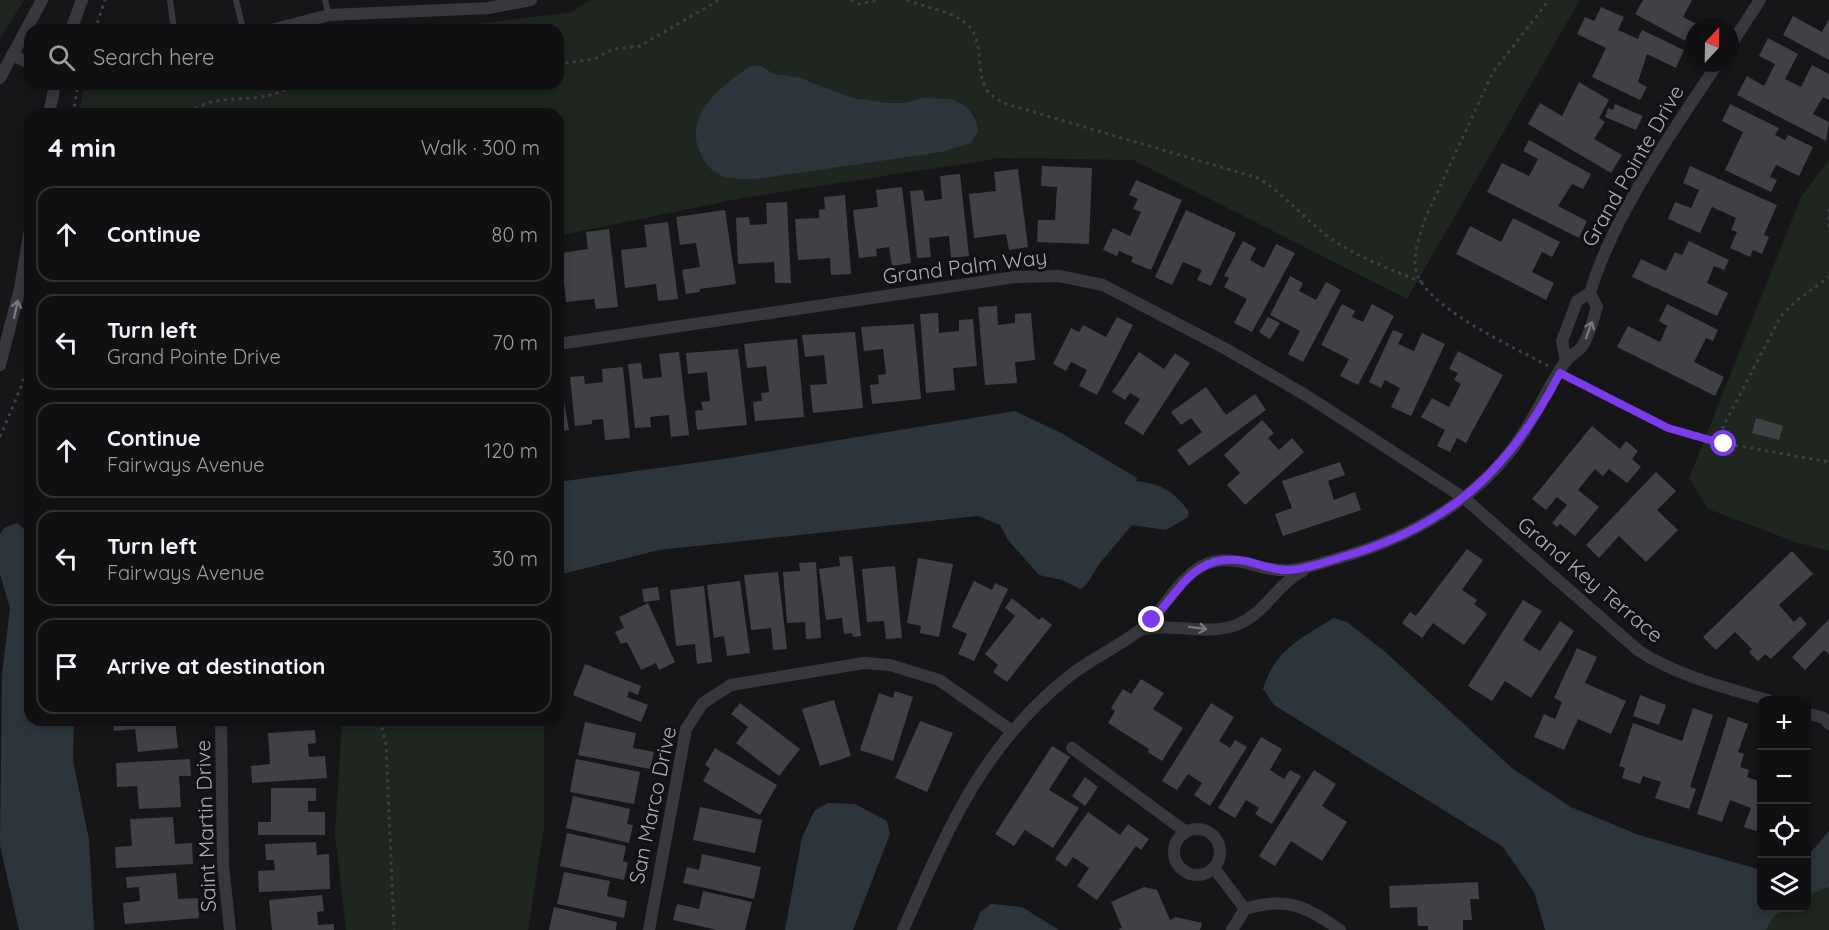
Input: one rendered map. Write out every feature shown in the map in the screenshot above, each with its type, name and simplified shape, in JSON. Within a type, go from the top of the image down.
[{"type":"street","points":[[29,24],[42,0]]},
{"type":"street","points":[[73,24],[82,0]]},
{"type":"street","points":[[294,24],[329,15],[438,5],[489,8],[531,0]]},
{"type":"street","points":[[1739,32],[1761,0]]},
{"type":"street","points":[[0,78],[24,33]]},
{"type":"street","points":[[12,55],[24,60]]},
{"type":"street","name":"Grand Pointe Drive","points":[[1566,361],[1562,341],[1577,301],[1590,293],[1598,267],[1625,213],[1712,72]]},
{"type":"street","points":[[50,108],[54,90]]},
{"type":"street","points":[[0,365],[24,264]]},
{"type":"street","name":"Grand Palm Way","points":[[564,343],[1015,278],[1059,276],[1081,279],[1123,294],[1226,349],[1337,414],[1464,498]]},
{"type":"street","name":"Grand Pointe Drive","points":[[1317,564],[1382,546],[1417,529],[1464,498],[1509,453],[1536,416],[1566,361],[1583,346],[1597,307],[1590,293]]},
{"type":"street","name":"Grand Key Terrace","points":[[1464,498],[1639,651],[1661,665],[1684,674],[1757,697]]},
{"type":"street","points":[[903,930],[954,818],[971,787],[1012,731],[1068,677],[1140,630],[1162,609],[1189,575],[1203,566],[1233,560],[1289,570],[1317,564]]},
{"type":"street","points":[[1140,630],[1162,626],[1207,630],[1239,624],[1255,614],[1281,585],[1317,564]]},
{"type":"street","name":"San Marco Drive","points":[[649,930],[686,729],[704,702],[716,692],[730,685],[864,663],[890,665],[939,680],[1012,731]]},
{"type":"street","points":[[1811,714],[1824,718],[1829,724]]},
{"type":"street","name":"Saint Martin Drive","points":[[221,726],[223,865],[230,930]]},
{"type":"street","points":[[1072,748],[1186,831],[1202,830],[1215,838],[1220,854],[1214,868],[1209,872],[1194,875],[1177,864],[1174,857],[1176,843],[1186,831]]},
{"type":"street","points":[[1214,868],[1245,909]]},
{"type":"street","points":[[1232,930],[1245,909],[1262,904],[1296,904],[1310,909],[1340,930]]},
{"type":"lane","points":[[170,0],[173,24]]},
{"type":"lane","points":[[236,0],[242,24]]},
{"type":"lane","points":[[325,0],[329,15]]},
{"type":"path","points":[[97,24],[105,0]]},
{"type":"path","points":[[564,63],[585,61],[612,49],[640,46],[719,0]]},
{"type":"path","points":[[851,0],[860,4],[876,0]]},
{"type":"path","points":[[907,0],[961,19],[973,30],[979,47],[983,83],[989,93],[1003,103],[1258,178],[1278,190],[1330,238],[1354,252],[1423,282]]},
{"type":"path","points":[[1549,0],[1493,72],[1428,214],[1417,246],[1415,269],[1423,282],[1449,309],[1471,326],[1668,428],[1715,442],[1829,462]]},
{"type":"path","points":[[74,108],[77,90]]},
{"type":"path","points":[[194,108],[209,102],[270,96],[284,90]]},
{"type":"path","points":[[1829,209],[1829,232]]},
{"type":"path","points":[[1715,442],[1781,316],[1796,301],[1829,277]]},
{"type":"path","points":[[0,437],[24,377]]},
{"type":"path","points":[[382,726],[386,744],[394,930]]},
{"type":"shaded area","points":[[0,0],[24,0],[0,39]]},
{"type":"shaded area","points":[[591,0],[1580,0],[1407,299],[1133,160],[1001,158],[742,198],[564,235],[564,108],[80,108],[84,90],[564,90],[564,24],[472,24],[569,13]]},
{"type":"shaded area","points":[[750,66],[761,66],[774,74],[800,78],[853,98],[887,103],[904,103],[923,98],[952,99],[967,107],[976,120],[978,132],[971,143],[941,152],[764,178],[725,177],[710,168],[704,160],[696,141],[697,123],[705,106],[716,93]]},
{"type":"shaded area","points":[[1829,159],[1829,551],[1795,542],[1708,509],[1689,478],[1801,197]]},
{"type":"shaded area","points":[[1015,411],[1063,434],[1137,478],[1136,481],[1153,484],[1166,490],[1189,512],[1188,517],[1166,530],[1132,525],[1100,563],[1086,585],[1080,589],[1062,580],[1039,575],[1008,540],[1000,525],[978,516],[659,550],[564,574],[564,481],[730,458]]},
{"type":"shaded area","points":[[17,523],[24,529],[24,726],[74,726],[73,760],[89,840],[94,930],[19,930],[0,845],[2,674],[10,608],[0,574],[0,534],[4,528]]},
{"type":"shaded area","points":[[1334,618],[1347,622],[1383,650],[1513,769],[1571,807],[1639,835],[1757,869],[1757,912],[1780,912],[1774,916],[1766,930],[1545,930],[1534,892],[1503,847],[1274,705],[1263,689],[1268,676],[1282,655],[1300,639]]},
{"type":"shaded area","points":[[342,726],[544,726],[544,828],[528,930],[346,930],[335,834]]},
{"type":"shaded area","points":[[828,803],[855,804],[887,821],[890,834],[853,930],[785,930],[802,837],[815,810]]},
{"type":"shaded area","points":[[1829,831],[1829,887],[1811,894],[1811,858],[1811,852]]},
{"type":"shaded area","points":[[1829,857],[1829,930],[1694,930],[1757,910],[1757,912],[1811,912],[1811,868]]},
{"type":"shaded area","points":[[991,904],[1022,907],[1059,930],[973,930],[981,911]]},
{"type":"building","points":[[1643,0],[1692,0],[1683,17],[1685,18],[1685,41],[1635,14]]},
{"type":"building","points":[[1601,7],[1624,17],[1618,30],[1638,39],[1642,30],[1684,50],[1676,68],[1647,54],[1638,82],[1647,87],[1640,100],[1592,77],[1606,48],[1577,34],[1585,17],[1594,21]]},
{"type":"building","points":[[1793,16],[1822,32],[1829,19],[1829,60],[1783,35]]},
{"type":"building","points":[[1768,38],[1798,54],[1785,79],[1801,87],[1812,65],[1829,74],[1829,100],[1823,97],[1813,114],[1829,122],[1826,141],[1737,95],[1747,76],[1764,86],[1775,64],[1759,56]]},
{"type":"building","points":[[1579,82],[1609,100],[1599,118],[1605,122],[1594,139],[1622,155],[1611,173],[1528,124],[1540,103],[1562,116]]},
{"type":"building","points":[[1615,104],[1643,116],[1636,130],[1605,117],[1608,108],[1613,110]]},
{"type":"building","points":[[1730,104],[1779,128],[1775,135],[1785,140],[1788,135],[1813,147],[1799,176],[1776,165],[1770,177],[1777,180],[1771,192],[1725,170],[1743,132],[1722,121]]},
{"type":"building","points":[[1529,140],[1591,174],[1583,189],[1572,184],[1558,206],[1587,221],[1579,238],[1487,192],[1502,163],[1529,176],[1538,159],[1523,151]]},
{"type":"building","points":[[1042,166],[1092,168],[1089,244],[1037,242],[1038,220],[1055,220],[1057,187],[1041,186]]},
{"type":"building","points":[[1690,166],[1777,205],[1764,235],[1769,237],[1762,254],[1753,250],[1750,257],[1730,248],[1737,232],[1731,230],[1736,218],[1712,207],[1700,233],[1668,219],[1675,202],[1691,208],[1699,190],[1683,183]]},
{"type":"building","points":[[1018,169],[1028,247],[1009,250],[1006,234],[974,238],[969,194],[996,191],[994,172]]},
{"type":"building","points":[[960,174],[969,256],[951,258],[949,236],[929,238],[931,257],[917,258],[910,191],[923,190],[925,201],[942,199],[940,176]]},
{"type":"building","points":[[1136,180],[1182,200],[1151,270],[1131,262],[1133,257],[1119,251],[1117,256],[1103,250],[1113,228],[1130,236],[1141,212],[1133,209],[1138,199],[1129,195]]},
{"type":"building","points":[[902,187],[911,263],[892,266],[889,247],[876,249],[877,256],[859,258],[853,210],[878,207],[876,190]]},
{"type":"building","points":[[845,195],[851,274],[831,275],[830,258],[798,260],[795,219],[819,218],[819,210],[825,209],[824,197]]},
{"type":"building","points":[[787,202],[791,283],[775,283],[774,262],[738,264],[736,218],[749,217],[750,225],[767,224],[766,203]]},
{"type":"building","points":[[725,210],[736,284],[700,289],[700,292],[686,294],[682,270],[700,267],[696,243],[680,245],[676,217]]},
{"type":"building","points":[[1186,210],[1236,233],[1211,286],[1197,280],[1202,270],[1183,262],[1172,285],[1155,277]]},
{"type":"building","points":[[1513,218],[1560,242],[1552,257],[1542,252],[1532,272],[1554,283],[1546,300],[1456,254],[1470,226],[1501,242]]},
{"type":"building","points":[[668,222],[678,299],[658,301],[656,284],[625,288],[621,250],[647,247],[644,225]]},
{"type":"building","points":[[609,229],[618,307],[596,309],[594,299],[566,302],[564,253],[588,249],[586,232]]},
{"type":"building","points":[[1243,241],[1256,248],[1250,260],[1264,268],[1276,244],[1295,253],[1252,332],[1234,323],[1247,299],[1224,287],[1229,278],[1224,276]]},
{"type":"building","points":[[1689,241],[1729,260],[1724,270],[1714,266],[1707,283],[1728,293],[1717,316],[1632,277],[1641,259],[1666,271],[1675,252],[1682,255]]},
{"type":"building","points":[[1290,276],[1303,283],[1299,291],[1316,300],[1326,282],[1341,290],[1303,362],[1288,354],[1300,331],[1270,315]]},
{"type":"building","points":[[1342,304],[1355,311],[1352,317],[1363,322],[1372,304],[1394,316],[1358,385],[1340,376],[1349,359],[1321,345]]},
{"type":"building","points":[[1667,304],[1718,330],[1713,341],[1706,338],[1694,362],[1724,377],[1715,396],[1617,347],[1628,326],[1660,342],[1667,326],[1659,321]]},
{"type":"building","points":[[997,306],[998,325],[1015,323],[1015,314],[1031,313],[1035,360],[1015,362],[1017,383],[985,385],[978,307]]},
{"type":"building","points":[[938,313],[939,333],[959,331],[959,320],[973,319],[977,366],[953,368],[955,390],[926,393],[920,314]]},
{"type":"building","points":[[1117,317],[1133,325],[1097,395],[1079,386],[1087,370],[1071,362],[1066,371],[1053,364],[1071,328],[1079,332],[1083,325],[1106,337]]},
{"type":"building","points":[[1268,317],[1280,323],[1270,339],[1259,332]]},
{"type":"building","points":[[914,324],[921,399],[872,404],[870,385],[879,384],[878,375],[886,374],[883,349],[864,351],[861,327]]},
{"type":"building","points":[[1393,330],[1403,334],[1398,344],[1414,351],[1422,333],[1445,344],[1411,416],[1391,407],[1400,388],[1385,380],[1381,388],[1369,382]]},
{"type":"building","points":[[855,332],[863,408],[813,413],[810,385],[827,384],[824,355],[805,357],[802,335]]},
{"type":"building","points":[[797,339],[804,417],[755,421],[753,402],[762,401],[761,393],[769,392],[766,366],[747,368],[744,344]]},
{"type":"building","points":[[738,349],[747,425],[697,430],[695,411],[703,410],[701,402],[710,401],[707,372],[688,374],[686,353]]},
{"type":"building","points":[[1458,351],[1503,375],[1466,443],[1457,438],[1450,452],[1437,446],[1445,430],[1421,417],[1432,398],[1449,407],[1461,384],[1454,380],[1458,373],[1449,369]]},
{"type":"building","points":[[679,352],[689,435],[671,437],[669,415],[650,417],[651,427],[635,428],[628,364],[641,363],[643,379],[662,377],[659,354]]},
{"type":"building","points":[[1139,352],[1164,369],[1175,353],[1190,363],[1143,435],[1124,423],[1140,399],[1130,393],[1125,400],[1112,392]]},
{"type":"building","points":[[623,367],[630,438],[605,440],[603,419],[592,420],[592,424],[575,426],[570,377],[584,376],[585,384],[603,382],[602,369]]},
{"type":"building","points":[[1206,387],[1226,415],[1255,394],[1266,410],[1189,466],[1177,450],[1202,432],[1191,418],[1181,425],[1171,412]]},
{"type":"building","points":[[564,402],[569,430],[564,431]]},
{"type":"building","points":[[1756,418],[1783,426],[1779,440],[1752,433]]},
{"type":"building","points":[[1262,420],[1274,433],[1268,438],[1279,450],[1292,438],[1304,452],[1245,505],[1227,485],[1240,473],[1224,455]]},
{"type":"building","points":[[1592,426],[1620,449],[1626,441],[1638,451],[1632,459],[1641,467],[1627,483],[1609,469],[1603,476],[1595,469],[1578,490],[1599,507],[1575,536],[1560,524],[1557,527],[1552,523],[1567,505],[1557,497],[1546,510],[1532,499]]},
{"type":"building","points":[[1340,462],[1345,475],[1328,481],[1334,500],[1355,492],[1361,510],[1283,536],[1275,514],[1292,508],[1282,481]]},
{"type":"building","points":[[1656,472],[1676,491],[1657,510],[1678,530],[1646,562],[1619,536],[1599,558],[1586,545]]},
{"type":"building","points":[[1467,549],[1483,560],[1462,590],[1477,600],[1474,604],[1487,614],[1464,645],[1433,623],[1422,638],[1402,623],[1410,612],[1416,616]]},
{"type":"building","points":[[1792,551],[1813,574],[1779,605],[1794,622],[1800,616],[1807,624],[1771,659],[1765,654],[1758,661],[1749,652],[1752,649],[1735,632],[1716,650],[1703,637]]},
{"type":"building","points":[[852,556],[861,636],[853,637],[852,633],[844,634],[842,618],[826,620],[819,569],[840,566],[839,557]]},
{"type":"building","points":[[918,558],[953,564],[939,637],[920,633],[921,626],[907,623]]},
{"type":"building","points":[[816,562],[821,638],[806,639],[805,622],[787,623],[783,572],[800,571],[799,563]]},
{"type":"building","points":[[895,566],[902,638],[886,639],[884,621],[867,622],[862,569]]},
{"type":"building","points":[[778,572],[787,649],[773,650],[771,628],[751,630],[744,575]]},
{"type":"building","points":[[740,581],[750,653],[727,656],[724,636],[714,638],[707,585]]},
{"type":"building","points":[[974,581],[992,590],[995,583],[1008,589],[974,661],[958,654],[967,634],[952,627]]},
{"type":"building","points":[[704,586],[712,662],[697,664],[695,644],[676,646],[670,590]]},
{"type":"building","points":[[658,587],[660,600],[644,602],[642,589]]},
{"type":"building","points":[[1012,598],[1039,620],[1042,617],[1052,625],[1007,682],[993,672],[998,665],[985,654],[1015,616],[1005,608]]},
{"type":"building","points":[[1523,600],[1542,611],[1523,640],[1540,651],[1560,621],[1574,631],[1531,698],[1505,681],[1492,701],[1468,686]]},
{"type":"building","points":[[648,603],[675,662],[659,670],[656,663],[641,670],[627,642],[621,644],[615,632],[624,628],[619,617]]},
{"type":"building","points":[[1829,619],[1829,654],[1824,650],[1805,670],[1792,657]]},
{"type":"building","points":[[1577,648],[1597,657],[1585,683],[1626,701],[1611,734],[1578,719],[1564,750],[1534,737],[1544,714],[1555,719],[1562,702],[1554,698]]},
{"type":"building","points":[[585,664],[641,686],[638,695],[629,691],[627,697],[648,705],[641,722],[573,695]]},
{"type":"building","points":[[1141,679],[1164,693],[1153,709],[1183,728],[1162,761],[1148,752],[1149,749],[1108,723],[1115,711],[1111,708],[1123,689],[1131,694]]},
{"type":"building","points":[[895,691],[913,697],[893,761],[860,750],[879,693],[893,698]]},
{"type":"building","points":[[1640,695],[1666,705],[1659,725],[1633,716]]},
{"type":"building","points":[[834,700],[851,756],[820,766],[802,709]]},
{"type":"building","points":[[740,703],[800,749],[779,776],[736,743],[748,727],[731,714]]},
{"type":"building","points":[[1211,703],[1234,717],[1219,741],[1230,748],[1235,740],[1247,747],[1210,806],[1194,795],[1202,783],[1188,774],[1177,790],[1162,781]]},
{"type":"building","points":[[1693,708],[1713,715],[1690,787],[1696,789],[1689,809],[1655,798],[1661,782],[1643,776],[1640,784],[1622,778],[1625,768],[1619,766],[1633,723],[1682,741]]},
{"type":"building","points":[[1728,717],[1748,724],[1738,752],[1744,754],[1740,767],[1749,770],[1747,777],[1757,780],[1757,831],[1744,827],[1751,808],[1730,800],[1722,822],[1697,814]]},
{"type":"building","points":[[920,721],[953,733],[927,792],[895,778]]},
{"type":"building","points":[[585,722],[636,733],[633,748],[654,752],[650,769],[578,755]]},
{"type":"building","points":[[114,726],[176,726],[178,748],[138,752],[135,729],[114,731]]},
{"type":"building","points":[[315,730],[316,743],[308,744],[309,757],[325,756],[327,778],[252,783],[251,766],[270,764],[268,733]]},
{"type":"building","points":[[1261,737],[1282,749],[1270,770],[1284,779],[1290,770],[1301,776],[1272,824],[1255,814],[1259,808],[1246,800],[1235,818],[1218,808]]},
{"type":"building","points":[[1052,746],[1070,757],[1049,790],[1079,808],[1053,848],[1025,830],[1014,846],[995,834]]},
{"type":"building","points":[[715,748],[777,785],[760,815],[703,781],[710,768],[705,765]]},
{"type":"building","points":[[190,759],[191,776],[179,776],[181,807],[139,809],[137,786],[117,787],[116,763]]},
{"type":"building","points":[[576,759],[640,772],[634,804],[570,792]]},
{"type":"building","points":[[1314,770],[1336,784],[1322,806],[1347,822],[1322,861],[1291,841],[1275,866],[1259,856]]},
{"type":"building","points":[[1085,777],[1098,787],[1085,806],[1072,796]]},
{"type":"building","points":[[271,788],[316,788],[316,801],[308,801],[308,812],[325,812],[325,835],[258,835],[258,822],[271,822]]},
{"type":"building","points":[[573,796],[630,809],[627,824],[633,825],[629,843],[566,828]]},
{"type":"building","points":[[700,807],[762,820],[755,853],[693,840]]},
{"type":"building","points":[[1088,812],[1120,835],[1128,824],[1149,839],[1141,850],[1136,846],[1097,900],[1077,886],[1089,868],[1073,857],[1066,867],[1055,859]]},
{"type":"building","points":[[173,817],[175,844],[192,843],[193,864],[116,868],[115,847],[132,846],[130,819]]},
{"type":"building","points":[[567,833],[626,846],[623,861],[628,863],[624,880],[560,866]]},
{"type":"building","points":[[316,842],[317,855],[329,854],[330,889],[259,892],[258,871],[275,870],[274,860],[266,860],[265,844]]},
{"type":"building","points":[[702,854],[761,867],[754,899],[683,883],[687,867],[699,870]]},
{"type":"building","points":[[564,872],[610,881],[607,896],[627,901],[624,918],[557,904]]},
{"type":"building","points":[[176,873],[178,899],[198,898],[199,918],[125,924],[123,903],[140,901],[139,887],[127,888],[126,877]]},
{"type":"building","points":[[1478,882],[1479,899],[1470,899],[1472,920],[1463,920],[1463,930],[1428,930],[1428,926],[1418,926],[1417,907],[1390,908],[1389,886]]},
{"type":"building","points":[[1144,887],[1157,890],[1170,920],[1176,917],[1202,923],[1200,930],[1117,930],[1122,928],[1111,902]]},
{"type":"building","points":[[703,891],[752,902],[745,930],[717,930],[673,920],[677,904],[699,909]]},
{"type":"building","points":[[322,895],[324,911],[317,912],[318,925],[334,924],[334,930],[272,930],[269,900]]},
{"type":"building","points":[[554,907],[617,922],[616,930],[549,930]]},
{"type":"route","points":[[1152,620],[1189,575],[1203,566],[1233,560],[1261,567],[1289,570],[1382,546],[1417,529],[1464,498],[1509,453],[1536,416],[1560,373],[1668,428],[1694,438],[1724,444]]}]
